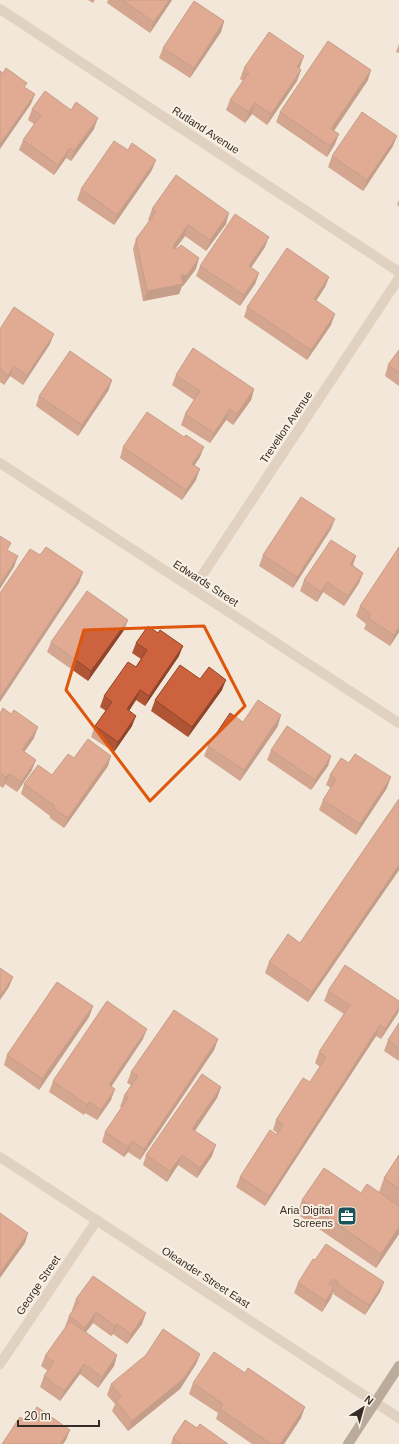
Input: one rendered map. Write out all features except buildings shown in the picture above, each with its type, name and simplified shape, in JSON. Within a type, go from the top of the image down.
[{"type":"main road","points":[[348,1444],[399,1366]]},
{"type":"street","name":"Rutland Avenue","points":[[0,9],[399,272]]},
{"type":"street","name":"Trevelion Avenue","points":[[193,589],[399,278]]},
{"type":"street","name":"Edwards Street","points":[[0,463],[399,723]]},
{"type":"street","name":"Oleander Street East","points":[[0,1157],[399,1418]]},
{"type":"street","name":"George Street","points":[[0,1364],[97,1220]]},
{"type":"highlighted area","points":[[204,626],[245,706],[150,801],[66,690],[84,630]]},
{"type":"place","name":"Aria Digital Screens","points":[[347,1216]]}]
